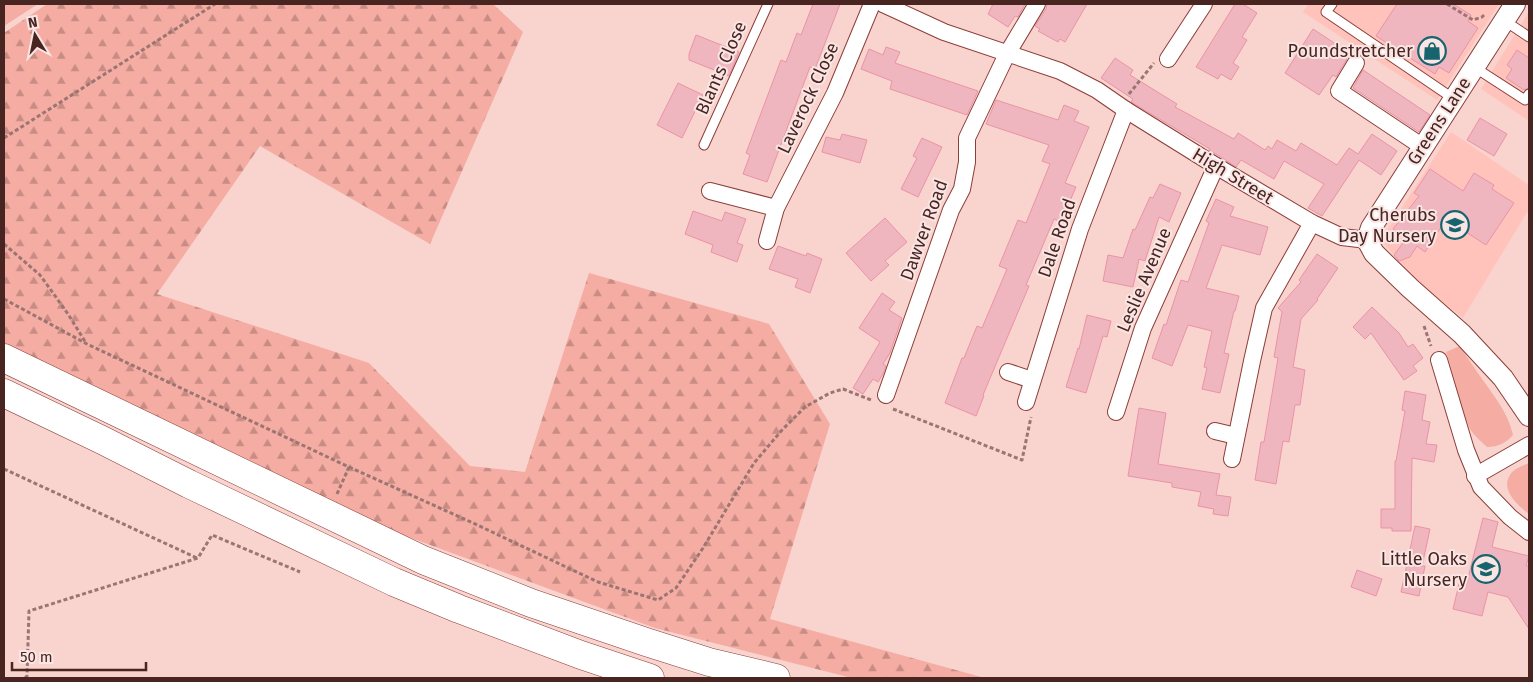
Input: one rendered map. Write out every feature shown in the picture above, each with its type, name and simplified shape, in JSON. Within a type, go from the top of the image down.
[{"type":"highway","points":[[4,358],[423,560],[531,603],[646,642],[709,662],[776,678]]},
{"type":"highway","points":[[4,393],[188,484],[394,582],[459,609],[581,655],[650,678]]},
{"type":"street","name":"Laverock Close","points":[[766,241],[776,208],[835,93],[872,4]]},
{"type":"street","name":"High Street","points":[[883,4],[944,32],[1060,71],[1097,90],[1216,166],[1312,223],[1342,237],[1367,240]]},
{"type":"street","name":"Dawver Road","points":[[884,401],[951,210],[962,189],[967,162],[967,138],[1007,54],[1037,4]]},
{"type":"street","points":[[1168,59],[1204,4]]},
{"type":"street","name":"Greens Lane","points":[[1367,240],[1371,228],[1516,4]]},
{"type":"street","points":[[1356,62],[1338,91],[1423,147]]},
{"type":"street","name":"Dale Road","points":[[1026,402],[1080,229],[1123,108]]},
{"type":"street","name":"Leslie Avenue","points":[[1116,412],[1143,328],[1216,166]]},
{"type":"street","points":[[710,191],[776,208]]},
{"type":"street","points":[[1232,459],[1264,308],[1312,223]]},
{"type":"street","points":[[1367,240],[1374,253],[1462,334],[1503,378],[1529,416]]},
{"type":"street","points":[[1439,360],[1475,476],[1481,487],[1490,497],[1510,517],[1529,532]]},
{"type":"street","points":[[1008,372],[1032,380]]},
{"type":"street","points":[[1216,431],[1236,436]]},
{"type":"street","points":[[1475,476],[1529,445]]},
{"type":"lane","name":"Blants Close","points":[[704,145],[768,4]]},
{"type":"lane","points":[[1332,4],[1326,12],[1454,99]]},
{"type":"lane","points":[[1504,21],[1529,37]]},
{"type":"lane","points":[[1474,67],[1528,99]]},
{"type":"path","points":[[4,138],[215,4]]},
{"type":"path","points":[[1447,4],[1473,20],[1482,18],[1487,11]]},
{"type":"path","points":[[1123,108],[1159,58],[1168,59]]},
{"type":"path","points":[[4,244],[40,275],[87,344]]},
{"type":"path","points":[[4,299],[87,344],[598,582],[658,600],[676,588],[703,548],[754,463],[782,430],[805,407],[830,393],[843,389],[884,401],[1022,460],[1034,404],[1026,402]]},
{"type":"path","points":[[337,494],[349,467]]},
{"type":"path","points":[[4,469],[198,558]]},
{"type":"path","points":[[25,678],[27,676],[29,611],[198,558],[212,535],[300,572]]},
{"type":"shaded area","points":[[1308,4],[1499,4],[1437,100],[1303,12]]},
{"type":"shaded area","points":[[1529,12],[1529,121],[1481,89]]},
{"type":"shaded area","name":"Cherubs Day Nursery","points":[[1451,132],[1529,185],[1529,209],[1463,318],[1416,281],[1381,240]]},
{"type":"green space","points":[[4,4],[38,4],[4,26]]},
{"type":"green space","points":[[47,4],[493,4],[523,32],[430,244],[260,146],[157,294],[369,363],[470,466],[525,472],[589,273],[769,324],[830,424],[770,619],[985,678],[852,678],[655,628],[376,525],[4,344],[4,33]]},
{"type":"green space","points":[[1460,346],[1500,404],[1508,419],[1513,435],[1502,444],[1487,447],[1469,427],[1446,352]]},
{"type":"green space","points":[[1529,463],[1529,514],[1509,493],[1507,482],[1512,472]]},
{"type":"building","points":[[813,4],[840,4],[815,69],[810,67],[767,182],[743,174],[750,155],[746,153],[781,60],[786,62],[797,33],[801,35]]},
{"type":"building","points":[[993,4],[1025,4],[1018,17],[1015,16],[1008,27],[988,14]]},
{"type":"building","points":[[1047,4],[1087,4],[1065,42],[1060,39],[1058,42],[1038,31],[1040,29],[1035,26],[1046,9]]},
{"type":"building","points":[[1235,4],[1243,4],[1257,13],[1242,37],[1247,40],[1233,63],[1239,67],[1231,80],[1221,74],[1218,79],[1196,67]]},
{"type":"building","name":"Poundstretcher","points":[[1397,4],[1453,4],[1471,15],[1468,21],[1478,28],[1449,73],[1439,67],[1435,74],[1376,36]]},
{"type":"building","points":[[1313,29],[1348,52],[1344,57],[1347,59],[1336,77],[1333,75],[1319,95],[1285,73]]},
{"type":"building","points":[[696,35],[739,52],[729,76],[689,60],[689,54]]},
{"type":"building","points":[[886,47],[900,52],[895,63],[978,91],[967,115],[890,89],[892,81],[861,69],[869,49],[883,55]]},
{"type":"building","points":[[1517,50],[1529,58],[1529,88],[1524,90],[1506,78],[1512,69],[1507,65]]},
{"type":"building","points":[[1115,58],[1133,70],[1130,75],[1177,104],[1175,107],[1234,139],[1238,133],[1265,150],[1268,146],[1272,149],[1277,140],[1296,151],[1301,143],[1337,165],[1349,148],[1358,154],[1372,134],[1397,151],[1381,175],[1359,160],[1322,216],[1308,208],[1324,184],[1284,161],[1274,179],[1241,160],[1236,167],[1210,149],[1131,102],[1133,99],[1101,78]]},
{"type":"building","points":[[1363,70],[1430,115],[1419,132],[1353,88]]},
{"type":"building","points":[[678,83],[703,95],[682,138],[657,125]]},
{"type":"building","points":[[996,100],[1058,120],[1064,105],[1079,111],[1074,121],[1089,127],[1065,183],[1076,187],[1061,222],[1054,219],[1026,285],[1029,286],[976,416],[945,403],[962,358],[964,358],[977,326],[982,328],[1007,269],[999,266],[1018,220],[1026,223],[1050,164],[1042,161],[1049,145],[986,124]]},
{"type":"building","points":[[1480,118],[1507,134],[1494,156],[1467,140]]},
{"type":"building","points":[[842,134],[867,140],[860,163],[822,152],[826,137],[840,140]]},
{"type":"building","points":[[922,138],[942,147],[918,197],[901,189],[917,158],[913,156]]},
{"type":"building","points":[[1430,169],[1463,191],[1474,173],[1494,185],[1492,189],[1514,203],[1486,245],[1460,228],[1456,235],[1442,226],[1425,252],[1417,246],[1410,257],[1399,261],[1394,255],[1406,239],[1393,229],[1419,196],[1414,193]]},
{"type":"building","points":[[1160,184],[1181,193],[1169,222],[1159,217],[1145,261],[1139,259],[1133,287],[1103,281],[1108,255],[1123,258],[1133,229],[1135,230],[1150,197],[1153,198]]},
{"type":"building","points":[[1216,199],[1234,207],[1230,216],[1268,227],[1260,255],[1222,245],[1206,288],[1239,296],[1224,353],[1229,354],[1220,393],[1202,389],[1207,368],[1204,367],[1212,331],[1188,325],[1172,366],[1152,358],[1164,324],[1166,325],[1181,280],[1188,282],[1209,223],[1206,221]]},
{"type":"building","points":[[693,211],[722,221],[725,212],[746,219],[737,243],[743,245],[737,262],[711,252],[713,245],[685,234]]},
{"type":"building","points":[[885,218],[907,242],[885,261],[889,265],[871,281],[846,253]]},
{"type":"building","points":[[778,246],[806,256],[807,253],[822,259],[810,293],[795,287],[798,279],[769,269]]},
{"type":"building","points":[[1317,254],[1338,268],[1318,300],[1301,319],[1293,367],[1305,370],[1300,405],[1295,405],[1289,442],[1283,441],[1276,484],[1255,480],[1261,442],[1264,442],[1278,358],[1274,357],[1282,312],[1278,308],[1301,282],[1299,280]]},
{"type":"building","points":[[882,293],[895,302],[889,310],[902,318],[890,353],[883,364],[886,366],[883,374],[878,382],[873,379],[863,394],[853,388],[880,342],[859,328]]},
{"type":"building","points":[[1372,307],[1399,333],[1408,347],[1413,344],[1423,358],[1413,366],[1417,371],[1404,380],[1371,333],[1365,339],[1353,327]]},
{"type":"building","points":[[1087,315],[1111,321],[1107,337],[1103,336],[1086,393],[1066,387],[1079,349]]},
{"type":"building","points":[[1405,391],[1426,395],[1422,420],[1430,422],[1426,444],[1437,445],[1434,462],[1412,458],[1411,531],[1392,531],[1392,528],[1381,528],[1381,509],[1395,509],[1395,461],[1405,411],[1402,410]]},
{"type":"building","points":[[1139,408],[1166,413],[1158,464],[1220,474],[1216,495],[1231,497],[1228,516],[1213,514],[1214,509],[1198,506],[1201,492],[1172,487],[1172,483],[1128,476]]},
{"type":"building","name":"Little Oaks Nursery","points":[[1483,518],[1498,522],[1492,547],[1529,556],[1526,566],[1529,566],[1529,629],[1508,597],[1488,592],[1482,616],[1453,609],[1459,584],[1466,586]]},
{"type":"building","points":[[1415,526],[1430,529],[1422,566],[1425,566],[1419,596],[1401,592]]},
{"type":"building","points":[[1357,570],[1382,579],[1376,596],[1351,587]]},
{"type":"place","name":"Poundstretcher","points":[[1432,51]]},
{"type":"place","name":"Cherubs Day Nursery","points":[[1455,225]]},
{"type":"place","name":"Little Oaks Nursery","points":[[1486,569]]}]
